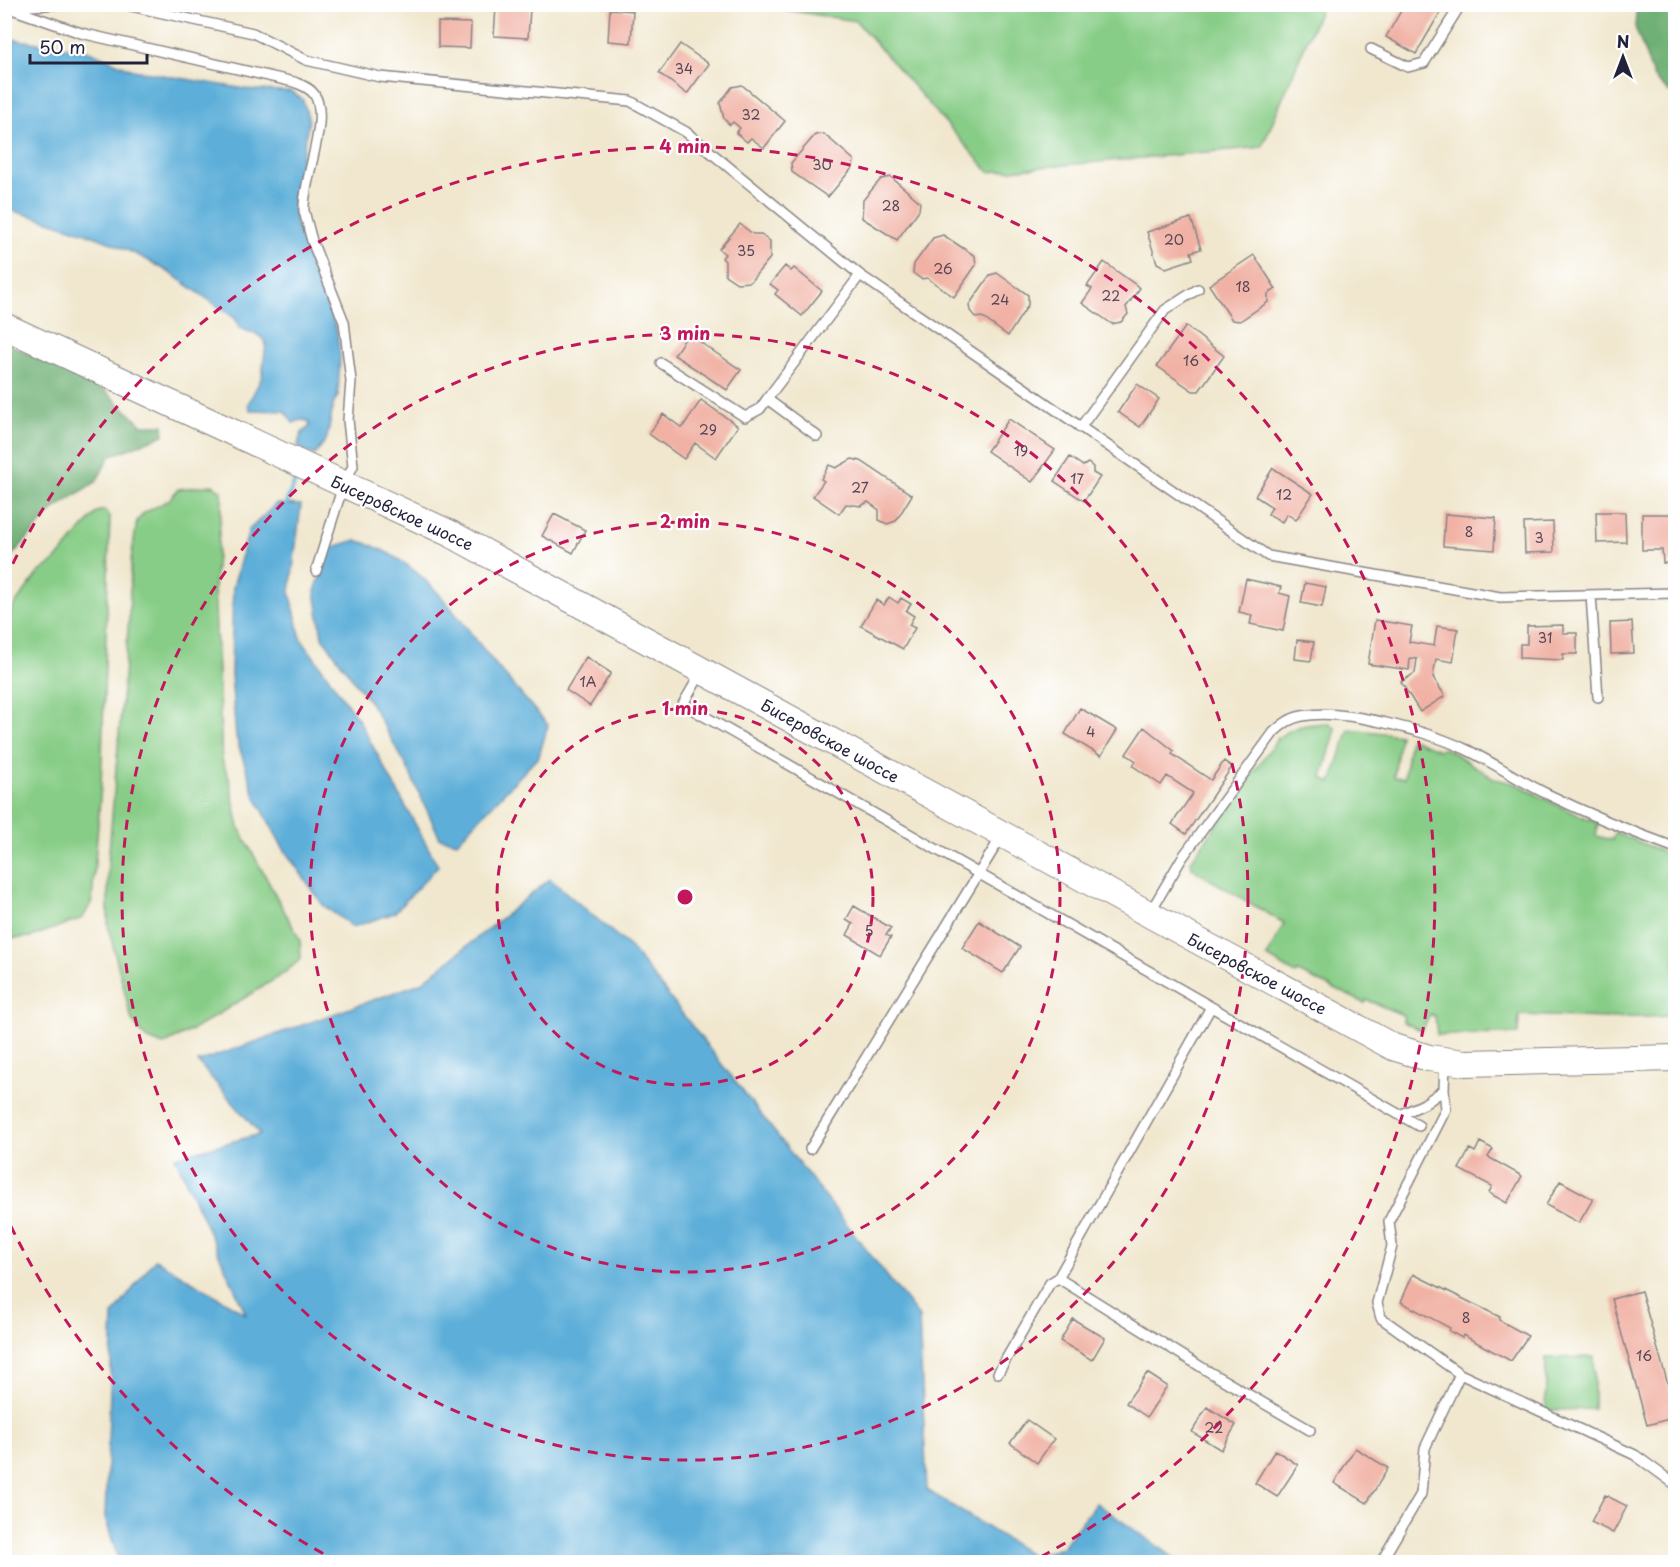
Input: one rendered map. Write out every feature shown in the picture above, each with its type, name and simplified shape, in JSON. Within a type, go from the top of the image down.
[{"type":"main road","name":"Бисеровское шоссе","points":[[4,326],[451,534],[1393,1047],[1446,1061],[1465,1063],[1676,1058]]},
{"type":"lane","points":[[5,7],[62,4]]},
{"type":"lane","points":[[122,4],[253,33],[306,60],[380,77],[630,101],[686,132],[860,275],[1268,556],[1500,597],[1676,593]]},
{"type":"lane","points":[[1371,49],[1408,67],[1424,63],[1461,4]]},
{"type":"lane","points":[[5,7],[81,33],[294,82],[313,92],[317,100],[319,117],[303,199],[304,211],[312,241],[344,322],[348,339],[351,381],[348,420],[353,466],[344,486],[316,571]]},
{"type":"lane","points":[[661,363],[745,417],[760,409],[860,275]]},
{"type":"lane","points":[[1080,428],[1166,310],[1198,289]]},
{"type":"lane","points":[[767,399],[818,436]]},
{"type":"lane","points":[[1591,595],[1598,697]]},
{"type":"lane","points":[[702,671],[683,704],[1419,1126]]},
{"type":"lane","points":[[1149,915],[1182,858],[1274,732],[1286,722],[1300,716],[1317,714],[1345,717],[1406,728],[1440,739],[1465,749],[1543,792],[1676,848]]},
{"type":"lane","points":[[810,1149],[1002,836]]},
{"type":"lane","points":[[998,1372],[1050,1283],[1058,1278],[1211,1007]]},
{"type":"lane","points":[[1446,1061],[1444,1090],[1446,1109],[1389,1221],[1392,1246],[1377,1303],[1382,1318],[1460,1374],[1635,1455],[1675,1484]]},
{"type":"lane","points":[[1400,1115],[1424,1104],[1444,1090]]},
{"type":"lane","points":[[1058,1278],[1206,1370],[1310,1430]]},
{"type":"lane","points":[[1381,1563],[1421,1494],[1425,1448],[1460,1374]]},
{"type":"green space","points":[[1322,4],[1262,147],[989,172],[856,21],[754,5]]},
{"type":"green space","points":[[1637,5],[1675,5],[1675,93],[1671,94],[1654,78],[1635,27]]},
{"type":"green space","points":[[4,342],[105,391],[142,425],[163,425],[164,435],[110,456],[96,482],[55,508],[5,563]]},
{"type":"green space","points":[[213,485],[221,491],[222,502],[214,587],[222,760],[229,778],[239,828],[300,940],[301,959],[283,974],[196,1028],[163,1045],[146,1038],[132,1021],[108,926],[108,863],[129,618],[131,560],[137,521],[144,513],[169,500],[178,489]]},
{"type":"green space","points":[[104,510],[110,516],[101,785],[92,901],[83,918],[31,937],[5,939],[5,618],[38,573],[55,561],[97,512]]},
{"type":"green space","points":[[1329,723],[1336,729],[1322,778],[1331,783],[1349,729],[1400,735],[1394,777],[1404,778],[1410,738],[1439,750],[1444,748],[1496,779],[1520,785],[1598,823],[1596,836],[1612,840],[1615,832],[1675,857],[1675,1016],[1607,1018],[1519,1015],[1518,1034],[1437,1035],[1435,1016],[1430,1015],[1422,1031],[1403,1022],[1403,1015],[1367,1000],[1365,1003],[1298,972],[1296,974],[1267,957],[1284,923],[1199,873],[1192,867],[1191,861],[1278,738],[1302,726]]},
{"type":"green space","points":[[1594,1357],[1594,1409],[1546,1410],[1546,1358]]},
{"type":"water","points":[[5,38],[89,51],[133,70],[251,90],[291,91],[303,100],[309,120],[294,199],[296,225],[337,331],[340,357],[338,396],[334,402],[327,438],[315,455],[301,450],[298,445],[301,434],[310,426],[308,421],[301,420],[293,423],[285,411],[250,410],[248,404],[262,377],[266,343],[260,336],[239,328],[235,318],[148,260],[88,234],[5,209]]},
{"type":"water","points":[[276,504],[301,505],[290,592],[301,639],[358,719],[438,866],[394,913],[353,927],[323,905],[283,848],[255,796],[236,737],[231,675],[233,587],[249,530]]},
{"type":"water","points":[[356,540],[398,559],[431,586],[548,725],[539,756],[457,842],[440,838],[406,765],[371,704],[322,637],[315,591],[330,548]]},
{"type":"water","points":[[550,879],[631,948],[919,1317],[927,1490],[1033,1556],[1062,1548],[1096,1503],[1180,1562],[119,1562],[105,1517],[113,1315],[155,1259],[246,1314],[175,1157],[260,1134],[198,1062],[421,983]]},
{"type":"building","points":[[1405,4],[1445,4],[1416,54],[1386,37]]},
{"type":"building","points":[[496,7],[530,9],[528,38],[494,36]]},
{"type":"building","points":[[610,9],[633,11],[631,43],[608,41]]},
{"type":"building","points":[[438,22],[471,23],[470,48],[438,47]]},
{"type":"building","points":[[680,44],[709,64],[687,94],[659,73]]},
{"type":"building","points":[[742,85],[785,121],[764,148],[751,138],[747,142],[736,133],[740,128],[733,122],[730,125],[724,119],[720,103],[732,87]]},
{"type":"building","points":[[824,134],[854,160],[853,167],[828,197],[792,172],[791,163],[815,135]]},
{"type":"building","points":[[891,177],[920,202],[919,210],[897,240],[862,218],[863,200],[881,179]]},
{"type":"building","points":[[1191,218],[1201,249],[1191,252],[1193,259],[1166,268],[1157,263],[1147,232]]},
{"type":"building","points":[[740,224],[753,234],[761,234],[770,241],[770,258],[750,282],[737,283],[725,275],[725,261],[722,258],[725,254],[719,249]]},
{"type":"building","points":[[943,235],[975,256],[976,265],[954,297],[927,278],[921,279],[913,273],[914,264],[933,238]]},
{"type":"building","points":[[1254,255],[1276,289],[1268,294],[1268,302],[1240,321],[1232,320],[1209,285]]},
{"type":"building","points":[[1104,262],[1140,288],[1126,307],[1128,314],[1121,322],[1112,324],[1082,303],[1092,289],[1087,286]]},
{"type":"building","points":[[785,266],[791,271],[794,268],[822,291],[802,316],[775,294],[778,290],[770,284]]},
{"type":"building","points":[[997,273],[1028,295],[1028,305],[1008,336],[982,317],[976,318],[970,311],[969,305],[990,275]]},
{"type":"building","points":[[1186,326],[1224,356],[1199,391],[1193,391],[1157,366]]},
{"type":"building","points":[[688,334],[741,370],[727,390],[674,355]]},
{"type":"building","points":[[1137,384],[1159,399],[1140,427],[1118,412]]},
{"type":"building","points":[[701,400],[738,426],[716,458],[695,443],[684,459],[649,434],[663,414],[682,428]]},
{"type":"building","points":[[1009,419],[1055,450],[1032,482],[987,451]]},
{"type":"building","points":[[1070,457],[1083,466],[1088,463],[1093,467],[1093,473],[1100,477],[1084,501],[1054,481]]},
{"type":"building","points":[[852,459],[861,461],[912,495],[896,521],[887,524],[879,520],[879,510],[868,502],[861,506],[846,504],[839,514],[813,496],[824,481],[821,479],[829,465],[836,468]]},
{"type":"building","points":[[1273,468],[1313,494],[1296,520],[1287,514],[1282,522],[1268,514],[1272,507],[1255,496]]},
{"type":"building","points":[[1596,512],[1625,512],[1626,542],[1597,543]]},
{"type":"building","points":[[554,514],[585,530],[573,553],[542,536]]},
{"type":"building","points":[[1445,514],[1496,518],[1494,550],[1443,546]]},
{"type":"building","points":[[1642,514],[1676,514],[1676,564],[1663,563],[1662,550],[1642,550]]},
{"type":"building","points":[[1553,522],[1554,552],[1525,553],[1524,523]]},
{"type":"building","points":[[1246,579],[1281,587],[1279,593],[1290,596],[1283,631],[1250,624],[1252,615],[1239,612]]},
{"type":"building","points":[[1305,583],[1326,587],[1322,607],[1301,603]]},
{"type":"building","points":[[889,597],[898,603],[901,598],[911,604],[906,611],[914,616],[909,625],[915,628],[903,649],[861,626],[876,600],[884,605]]},
{"type":"building","points":[[1375,620],[1412,626],[1409,642],[1434,646],[1437,626],[1458,629],[1453,662],[1436,659],[1433,677],[1445,696],[1420,712],[1401,682],[1415,673],[1417,659],[1410,658],[1409,670],[1368,664]]},
{"type":"building","points":[[1632,622],[1634,653],[1611,654],[1610,623]]},
{"type":"building","points":[[1563,625],[1563,633],[1577,633],[1577,654],[1563,654],[1563,660],[1520,658],[1520,644],[1527,644],[1527,626]]},
{"type":"building","points":[[1297,640],[1314,642],[1311,661],[1295,659]]},
{"type":"building","points":[[586,657],[611,673],[590,706],[566,690]]},
{"type":"building","points":[[1080,708],[1117,730],[1101,756],[1065,734]]},
{"type":"building","points":[[1144,727],[1174,751],[1172,754],[1211,780],[1224,761],[1232,767],[1186,834],[1172,824],[1193,793],[1167,776],[1161,785],[1133,766],[1136,761],[1126,754]]},
{"type":"building","points":[[854,906],[891,928],[886,935],[891,937],[880,955],[847,935],[853,924],[846,920]]},
{"type":"building","points":[[979,921],[1020,947],[1003,973],[962,948]]},
{"type":"building","points":[[1480,1142],[1493,1149],[1488,1157],[1522,1176],[1507,1203],[1489,1193],[1492,1186],[1459,1169],[1470,1149],[1475,1152]]},
{"type":"building","points":[[1560,1181],[1593,1199],[1579,1223],[1546,1205]]},
{"type":"building","points":[[1413,1274],[1500,1317],[1499,1320],[1528,1336],[1511,1361],[1463,1335],[1462,1338],[1449,1331],[1450,1328],[1401,1302]]},
{"type":"building","points":[[1641,1291],[1676,1412],[1676,1417],[1647,1425],[1612,1299]]},
{"type":"building","points":[[1073,1319],[1105,1338],[1092,1360],[1060,1341]]},
{"type":"building","points":[[1147,1373],[1167,1386],[1147,1417],[1126,1403]]},
{"type":"building","points":[[1207,1407],[1236,1425],[1221,1450],[1192,1432]]},
{"type":"building","points":[[1027,1420],[1054,1439],[1037,1463],[1010,1443]]},
{"type":"building","points":[[1355,1448],[1388,1468],[1367,1503],[1334,1483]]},
{"type":"building","points":[[1275,1450],[1298,1465],[1277,1497],[1255,1483]]},
{"type":"building","points":[[1605,1495],[1627,1506],[1613,1533],[1591,1522]]},
{"type":"waterway","points":[[286,504],[296,479]]}]
